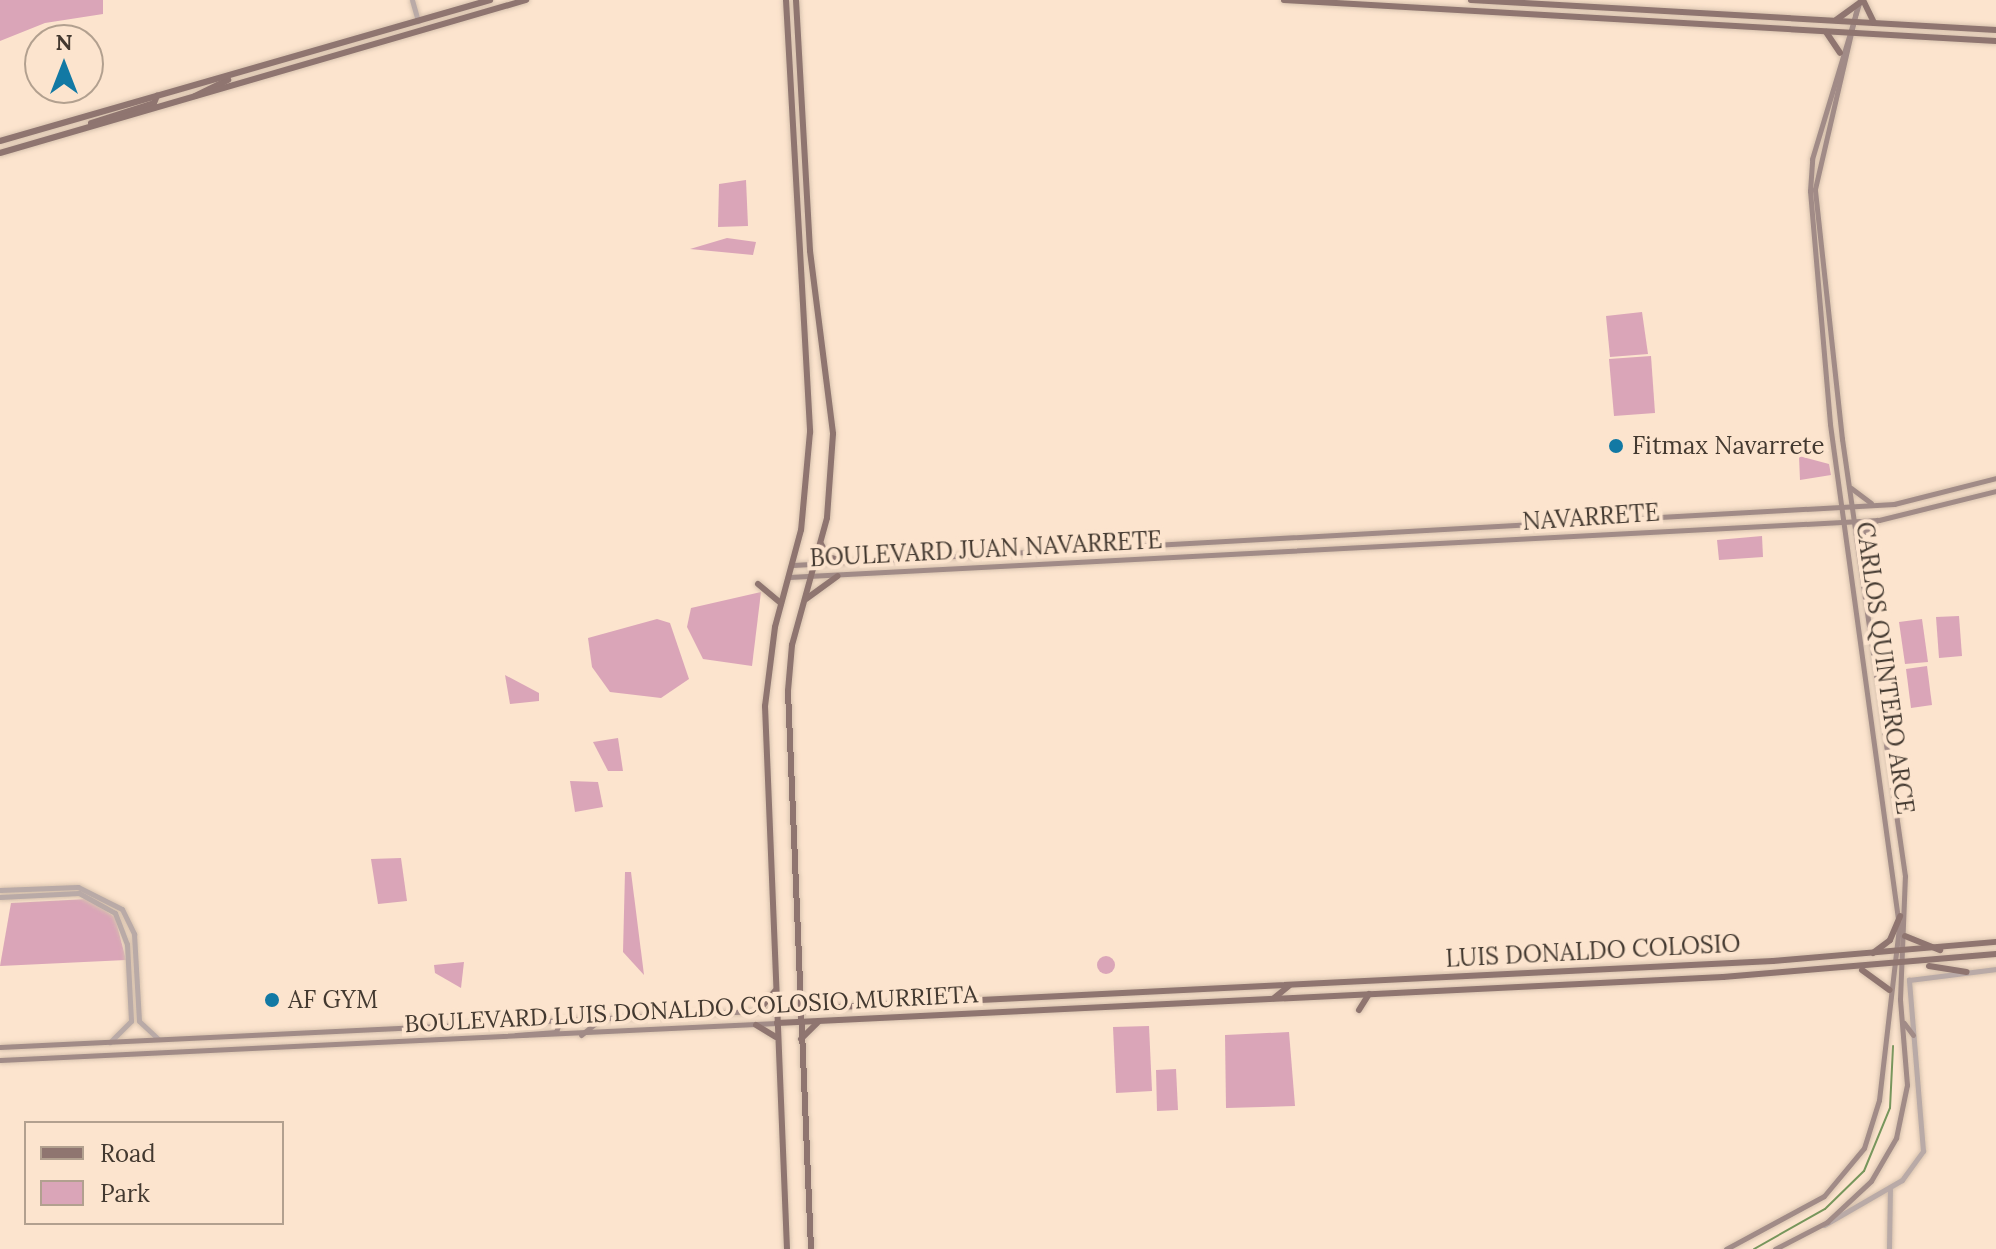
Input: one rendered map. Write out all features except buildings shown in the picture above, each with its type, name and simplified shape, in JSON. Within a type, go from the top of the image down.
[{"type":"main road","points":[[0,141],[490,0]]},
{"type":"main road","points":[[0,153],[526,0]]},
{"type":"main road","points":[[786,0],[810,432],[793,565],[781,603],[765,706],[787,1249]]},
{"type":"main road","points":[[796,0],[808,210],[833,434],[821,544],[803,602],[788,691],[811,1249]]},
{"type":"main road","points":[[1284,0],[1410,4],[1996,41]]},
{"type":"main road","points":[[1471,0],[1996,30]]},
{"type":"main road","points":[[1834,21],[1860,1],[1874,23]]},
{"type":"main road","name":"CARLOS QUINTERO ARCE","points":[[1726,1249],[1814,1204],[1858,1159],[1877,1113],[1900,916],[1844,507],[1810,181],[1860,1]]},
{"type":"main road","points":[[1826,32],[1840,53]]},
{"type":"main road","name":"CARLOS QUINTERO ARCE","points":[[1775,1249],[1814,1229],[1861,1193],[1899,1129],[1907,1085],[1901,967],[1905,936],[1898,829],[1857,542],[1815,189],[1840,53],[1850,32]]},
{"type":"main road","points":[[195,96],[263,66]]},
{"type":"main road","points":[[89,126],[154,103],[157,96]]},
{"type":"main road","points":[[794,180],[803,183],[808,210]]},
{"type":"main road","name":"NAVARRETE","points":[[1184,541],[1876,505],[1996,478]]},
{"type":"main road","points":[[1850,487],[1876,505]]},
{"type":"main road","name":"NAVARRETE","points":[[1184,556],[1879,520],[1996,491]]},
{"type":"main road","points":[[1857,542],[1879,520]]},
{"type":"main road","name":"BOULEVARD JUAN NAVARRETE","points":[[793,565],[1184,541]]},
{"type":"main road","points":[[821,544],[828,557],[845,562]]},
{"type":"main road","name":"BOULEVARD JUAN NAVARRETE","points":[[789,577],[1184,556]]},
{"type":"main road","points":[[803,602],[836,576],[834,562]]},
{"type":"main road","points":[[758,584],[781,603]]},
{"type":"main road","points":[[1861,620],[1872,648]]},
{"type":"main road","points":[[1866,658],[1878,688]]},
{"type":"main road","points":[[1894,800],[1889,820],[1898,829]]},
{"type":"main road","points":[[1866,955],[1886,945],[1900,916]]},
{"type":"main road","points":[[1905,936],[1940,950]]},
{"type":"main road","name":"LUIS DONALDO COLOSIO","points":[[1191,990],[1904,953],[1996,942]]},
{"type":"main road","name":"LUIS DONALDO COLOSIO","points":[[1191,1001],[1537,988],[1901,967],[1996,954]]},
{"type":"main road","points":[[1723,977],[1726,963]]},
{"type":"main road","points":[[1918,965],[1967,972]]},
{"type":"main road","points":[[1858,969],[1890,990]]},
{"type":"main road","points":[[1537,988],[1554,973]]},
{"type":"main road","points":[[1274,998],[1291,984]]},
{"type":"main road","points":[[1246,999],[1262,986]]},
{"type":"main road","points":[[759,1010],[776,988]]},
{"type":"main road","name":"BOULEVARD LUIS DONALDO COLOSIO MURRIETA","points":[[0,1047],[559,1023],[759,1010],[1191,990]]},
{"type":"main road","points":[[799,992],[820,1007]]},
{"type":"main road","points":[[1098,1004],[1107,994]]},
{"type":"main road","points":[[1359,1010],[1369,994]]},
{"type":"main road","points":[[983,1012],[999,998]]},
{"type":"main road","points":[[891,1018],[898,1007],[939,1001]]},
{"type":"main road","name":"BOULEVARD LUIS DONALDO COLOSIO MURRIETA","points":[[0,1060],[503,1039],[1191,1001]]},
{"type":"main road","points":[[581,1035],[585,1026],[608,1019]]},
{"type":"main road","points":[[801,1039],[820,1020]]},
{"type":"main road","points":[[503,1039],[556,1032],[559,1023]]},
{"type":"main road","points":[[1903,1023],[1913,1035]]},
{"type":"main road","points":[[756,1025],[778,1039]]},
{"type":"main road","points":[[51,1045],[51,1057]]},
{"type":"main road","points":[[1861,1193],[1863,1204]]},
{"type":"street","points":[[412,0],[418,21]]},
{"type":"street","points":[[0,890],[78,887],[115,903],[134,934],[134,1003],[131,1021],[110,1042]]},
{"type":"street","points":[[0,897],[79,893],[108,906],[126,936],[139,1021],[159,1040]]},
{"type":"street","points":[[1814,1229],[1863,1204],[1913,1170],[1924,1144],[1913,1035],[1914,977],[1996,969]]},
{"type":"street","points":[[131,1021],[139,1021]]},
{"type":"street","points":[[1889,1249],[1890,1187]]},
{"type":"green space","points":[[0,0],[103,0],[103,14],[24,24],[24,31],[0,41]]},
{"type":"green space","points":[[746,180],[748,226],[718,227],[719,184]]},
{"type":"green space","points":[[727,238],[756,242],[753,255],[690,249]]},
{"type":"green space","points":[[1642,312],[1648,354],[1610,357],[1606,316]]},
{"type":"green space","points":[[1651,356],[1655,413],[1614,416],[1609,359]]},
{"type":"green space","points":[[1799,456],[1829,464],[1831,475],[1800,480]]},
{"type":"green space","points":[[1762,536],[1763,557],[1719,560],[1717,540]]},
{"type":"green space","points":[[761,592],[752,666],[703,659],[687,627],[691,608]]},
{"type":"green space","points":[[1959,616],[1962,656],[1939,658],[1936,617]]},
{"type":"green space","points":[[657,619],[670,623],[689,679],[661,698],[610,692],[592,667],[588,638]]},
{"type":"green space","points":[[1922,619],[1928,662],[1905,664],[1899,622]]},
{"type":"green space","points":[[1927,666],[1932,705],[1911,708],[1906,669]]},
{"type":"green space","points":[[505,675],[539,693],[539,701],[510,704]]},
{"type":"green space","points":[[618,738],[623,771],[608,771],[593,742]]},
{"type":"green space","points":[[570,781],[598,782],[603,807],[575,812]]},
{"type":"green space","points":[[401,858],[407,901],[378,904],[371,859]]},
{"type":"green space","points":[[625,872],[631,872],[644,975],[623,952]]},
{"type":"green space","points":[[87,899],[115,917],[126,960],[0,966],[11,903]]},
{"type":"green space","points":[[1102,956],[1110,956],[1115,965],[1113,972],[1102,974],[1097,969],[1097,961]]},
{"type":"green space","points":[[464,962],[461,988],[435,973],[434,965]]},
{"type":"green space","points":[[1149,1026],[1152,1091],[1116,1093],[1113,1027]]},
{"type":"green space","points":[[1289,1032],[1295,1106],[1226,1108],[1225,1035]]},
{"type":"green space","points":[[1176,1069],[1178,1110],[1157,1111],[1156,1070]]},
{"type":"waterway","points":[[1754,1249],[1825,1209],[1864,1171],[1890,1108],[1893,1046]]},
{"type":"place","name":"Fitmax Navarrete","points":[[1616,446]]},
{"type":"place","name":"AF GYM","points":[[272,1000]]}]
